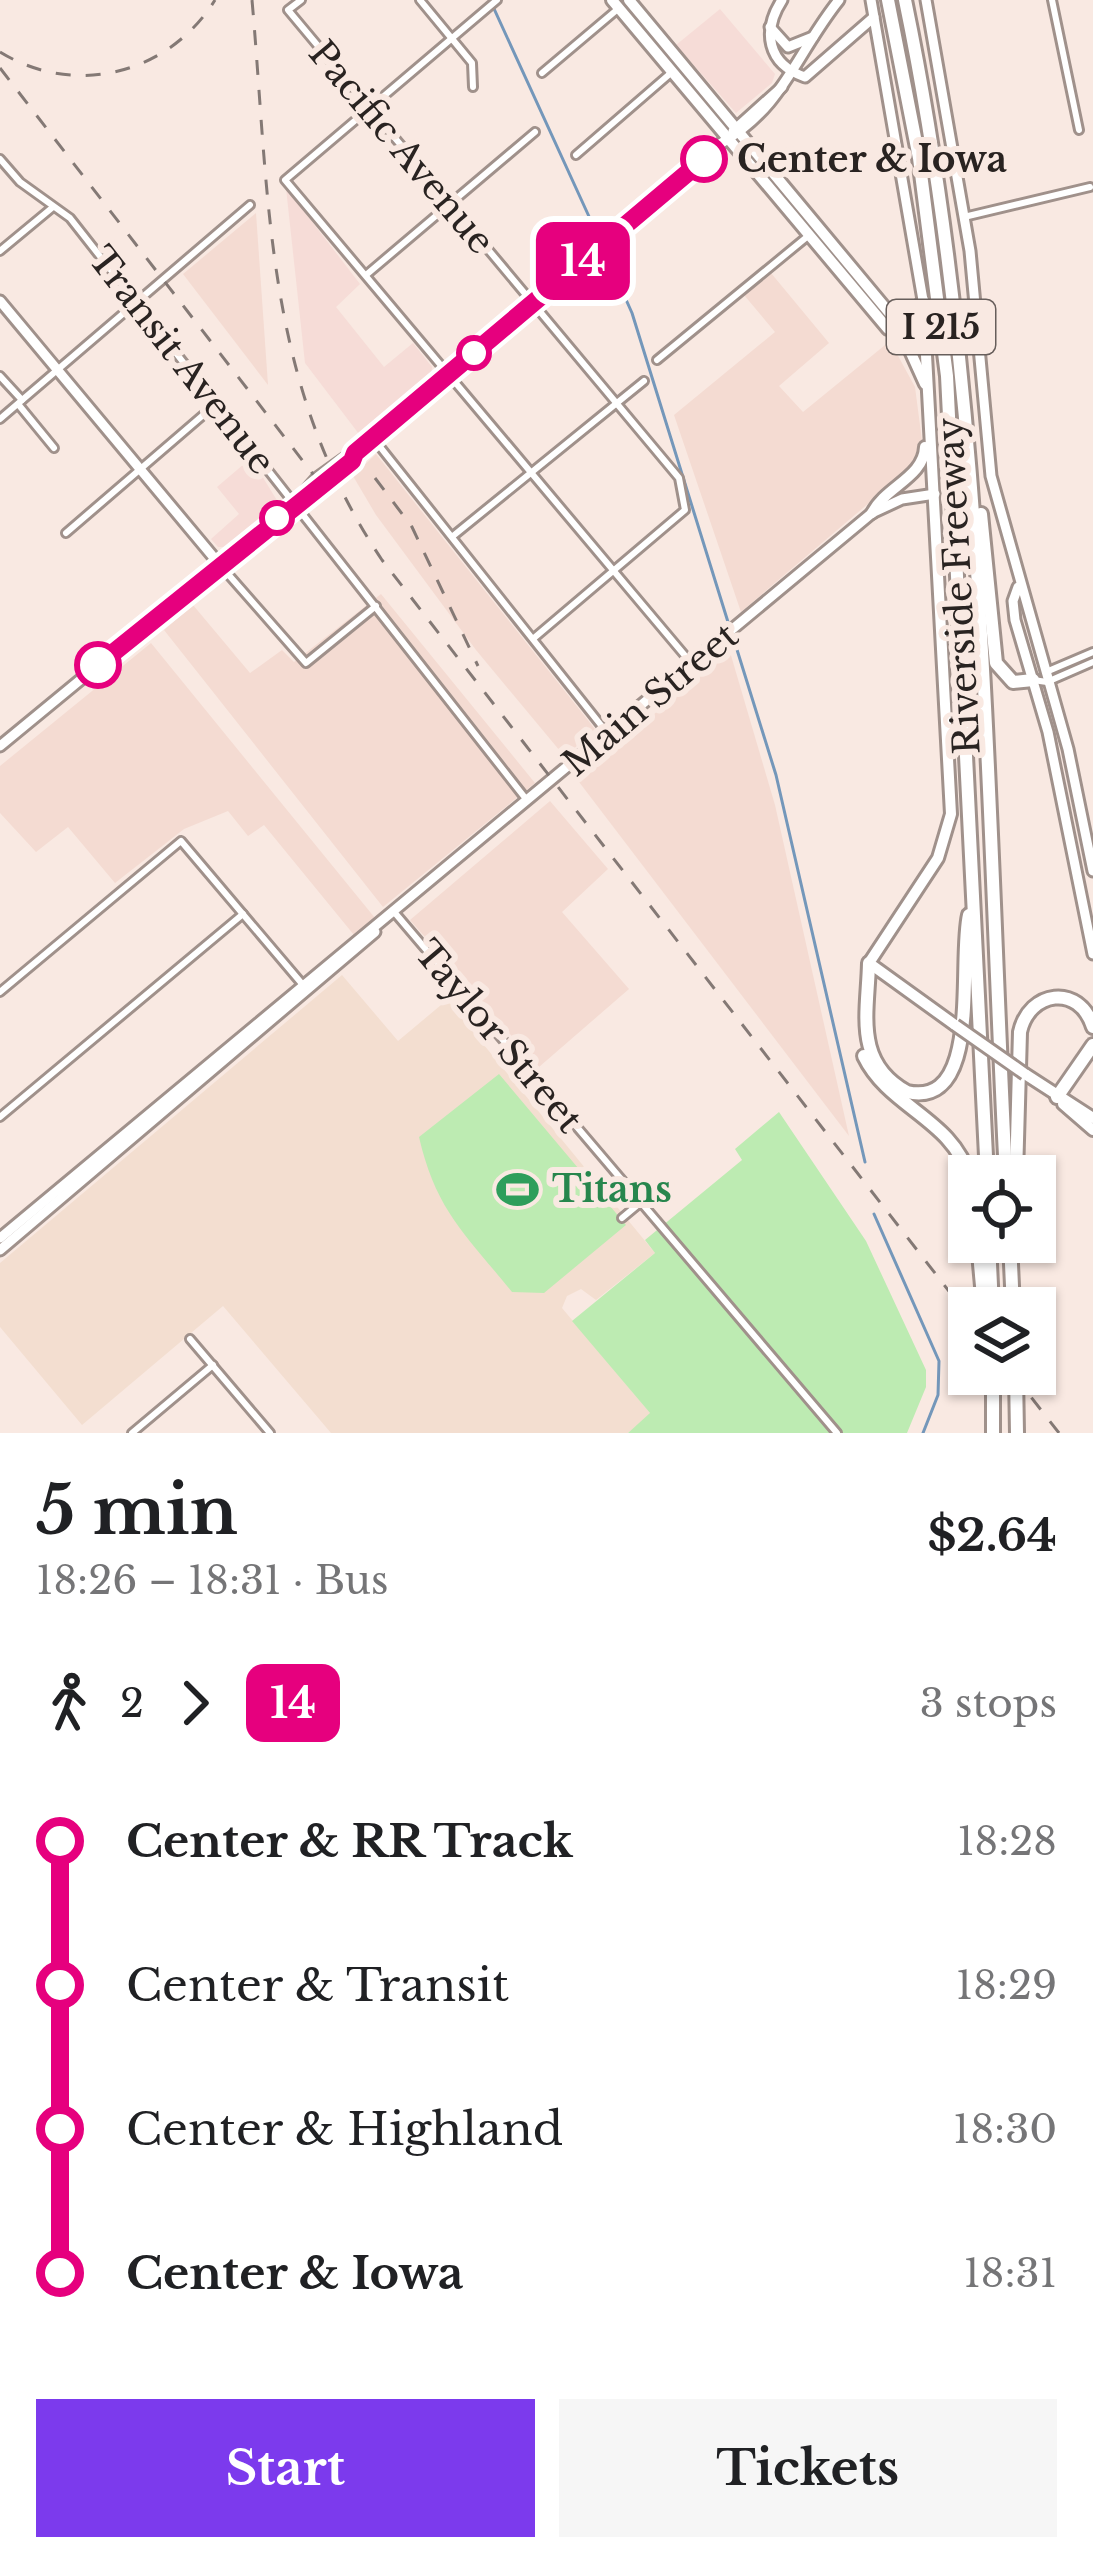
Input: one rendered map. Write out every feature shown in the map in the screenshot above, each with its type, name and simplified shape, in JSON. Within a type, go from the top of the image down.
[{"type":"highway","name":"Riverside Freeway","points":[[888,0],[919,158],[947,376],[986,1155]]},
{"type":"highway","name":"Riverside Freeway","points":[[909,0],[944,221],[970,444],[1005,1155]]},
{"type":"highway","points":[[970,444],[996,663],[1013,682],[1042,678]]},
{"type":"highway","points":[[869,963],[862,1021],[875,1061],[907,1092],[938,1089],[956,1068],[965,931],[972,902]]},
{"type":"highway","points":[[869,963],[856,997],[864,1056],[888,1092],[952,1141],[959,1155]]},
{"type":"highway","points":[[1017,1155],[1020,1033],[1025,1015],[1044,999],[1066,996],[1081,1005],[1093,1027]]},
{"type":"highway","points":[[1058,1097],[1093,1045]]},
{"type":"highway","points":[[993,1395],[993,1433]]},
{"type":"highway","points":[[1016,1395],[1017,1433]]},
{"type":"main road","points":[[782,0],[770,27],[774,54],[793,73],[812,75],[874,17]]},
{"type":"main road","points":[[0,746],[295,503],[304,502],[352,461],[355,453],[736,133],[793,73],[839,0]]},
{"type":"main road","points":[[871,0],[923,300],[951,814],[938,858],[869,963],[1093,1118]]},
{"type":"main road","points":[[926,0],[964,217],[983,423],[1018,587],[1012,601],[1015,620],[1068,749],[1093,871]]},
{"type":"main road","points":[[620,3],[672,72],[736,133]]},
{"type":"main road","points":[[620,3],[897,322],[916,358],[929,399]]},
{"type":"main road","points":[[770,27],[788,46],[816,34]]},
{"type":"main road","points":[[898,331],[923,300]]},
{"type":"main road","points":[[0,301],[220,565]]},
{"type":"main road","points":[[872,513],[878,500],[924,461],[930,415]]},
{"type":"main road","name":"Main Street","points":[[0,1250],[872,513],[902,499],[935,494]]},
{"type":"main road","points":[[1042,678],[1093,954]]},
{"type":"main road","name":"Main Street","points":[[0,1238],[307,988]]},
{"type":"main road","points":[[1058,1097],[1093,1130]]},
{"type":"street","name":"Pacific Avenue","points":[[301,0],[288,10],[679,478],[685,510],[614,569]]},
{"type":"street","points":[[420,0],[472,63],[473,87]]},
{"type":"street","points":[[496,0],[285,179],[692,664]]},
{"type":"street","points":[[1052,0],[1078,130]]},
{"type":"street","points":[[542,73],[620,3]]},
{"type":"street","points":[[576,155],[672,72]]},
{"type":"street","points":[[366,275],[535,132]]},
{"type":"street","name":"Transit Avenue","points":[[0,160],[70,218],[528,801]]},
{"type":"street","points":[[964,217],[1090,188]]},
{"type":"street","points":[[0,419],[250,205]]},
{"type":"street","points":[[0,251],[54,206]]},
{"type":"street","points":[[658,360],[815,231]]},
{"type":"street","points":[[0,376],[54,448]]},
{"type":"street","points":[[453,536],[644,381]]},
{"type":"street","points":[[66,533],[216,404]]},
{"type":"street","points":[[373,438],[608,734]]},
{"type":"street","points":[[220,565],[306,663],[376,606]]},
{"type":"street","points":[[534,638],[614,569]]},
{"type":"street","points":[[1042,678],[1093,652]]},
{"type":"street","points":[[1042,678],[1093,662]]},
{"type":"street","points":[[0,992],[181,841],[307,988]]},
{"type":"street","name":"Taylor Street","points":[[395,913],[837,1433]]},
{"type":"street","points":[[0,1117],[244,914]]},
{"type":"street","points":[[622,1218],[640,1203]]},
{"type":"street","points":[[190,1339],[270,1433]]},
{"type":"street","points":[[132,1433],[213,1365]]},
{"type":"shaded area","points":[[720,9],[775,74],[772,83],[736,113],[676,45]]},
{"type":"shaded area","points":[[286,188],[360,284],[336,307],[384,367],[413,343],[432,367],[431,376],[359,434],[305,363]]},
{"type":"shaded area","points":[[256,213],[268,385],[183,274]]},
{"type":"shaded area","points":[[771,273],[829,343],[779,386],[803,412],[890,341],[915,387],[924,456],[741,612],[674,415],[775,332],[744,295]]},
{"type":"shaded area","points":[[376,454],[595,729],[565,757],[476,650],[376,515],[353,476]]},
{"type":"shaded area","points":[[251,458],[278,502],[225,547],[218,547],[211,539],[239,514],[217,487]]},
{"type":"shaded area","points":[[381,594],[535,783],[383,907],[164,630],[193,605],[250,673],[282,650],[294,662]]},
{"type":"shaded area","points":[[151,643],[375,918],[354,935],[264,825],[248,836],[228,811],[184,829],[115,883],[68,827],[36,852],[0,813],[0,766]]},
{"type":"shaded area","points":[[730,652],[775,805],[849,1136],[576,778]]},
{"type":"shaded area","points":[[550,801],[608,869],[562,912],[629,989],[539,1067],[410,920]]},
{"type":"shaded area","points":[[342,975],[398,1041],[447,1000],[655,1253],[596,1300],[581,1289],[567,1296],[562,1308],[651,1414],[628,1433],[331,1433],[223,1306],[82,1425],[0,1327],[0,1263]]},
{"type":"green space","points":[[499,1074],[626,1225],[544,1293],[512,1292],[467,1237],[434,1184],[419,1137]]},
{"type":"green space","points":[[779,1112],[866,1241],[926,1370],[926,1387],[907,1433],[628,1433],[650,1413],[572,1321],[655,1253],[645,1240],[742,1160],[735,1149]]},
{"type":"waterway","points":[[490,0],[597,234]]},
{"type":"waterway","points":[[607,257],[632,313],[728,622]]},
{"type":"waterway","points":[[734,640],[776,775],[865,1162]]},
{"type":"waterway","points":[[874,1214],[939,1361],[938,1395],[923,1433]]},
{"type":"railway","points":[[0,52],[59,74],[118,71],[173,46],[215,0]]},
{"type":"railway","points":[[252,0],[280,290],[314,427],[343,494],[382,560],[948,1290]]},
{"type":"railway","points":[[0,68],[326,491]]},
{"type":"railway","points":[[375,478],[412,527],[478,666]]},
{"type":"railway","points":[[1029,1395],[1059,1433]]},
{"type":"bus line","name":"14","points":[[98,665],[295,503],[304,502],[352,461],[355,453],[704,159]]},
{"type":"place","name":"Center & Iowa","points":[[704,159]]},
{"type":"place","name":"Titans","points":[[518,1189]]}]
